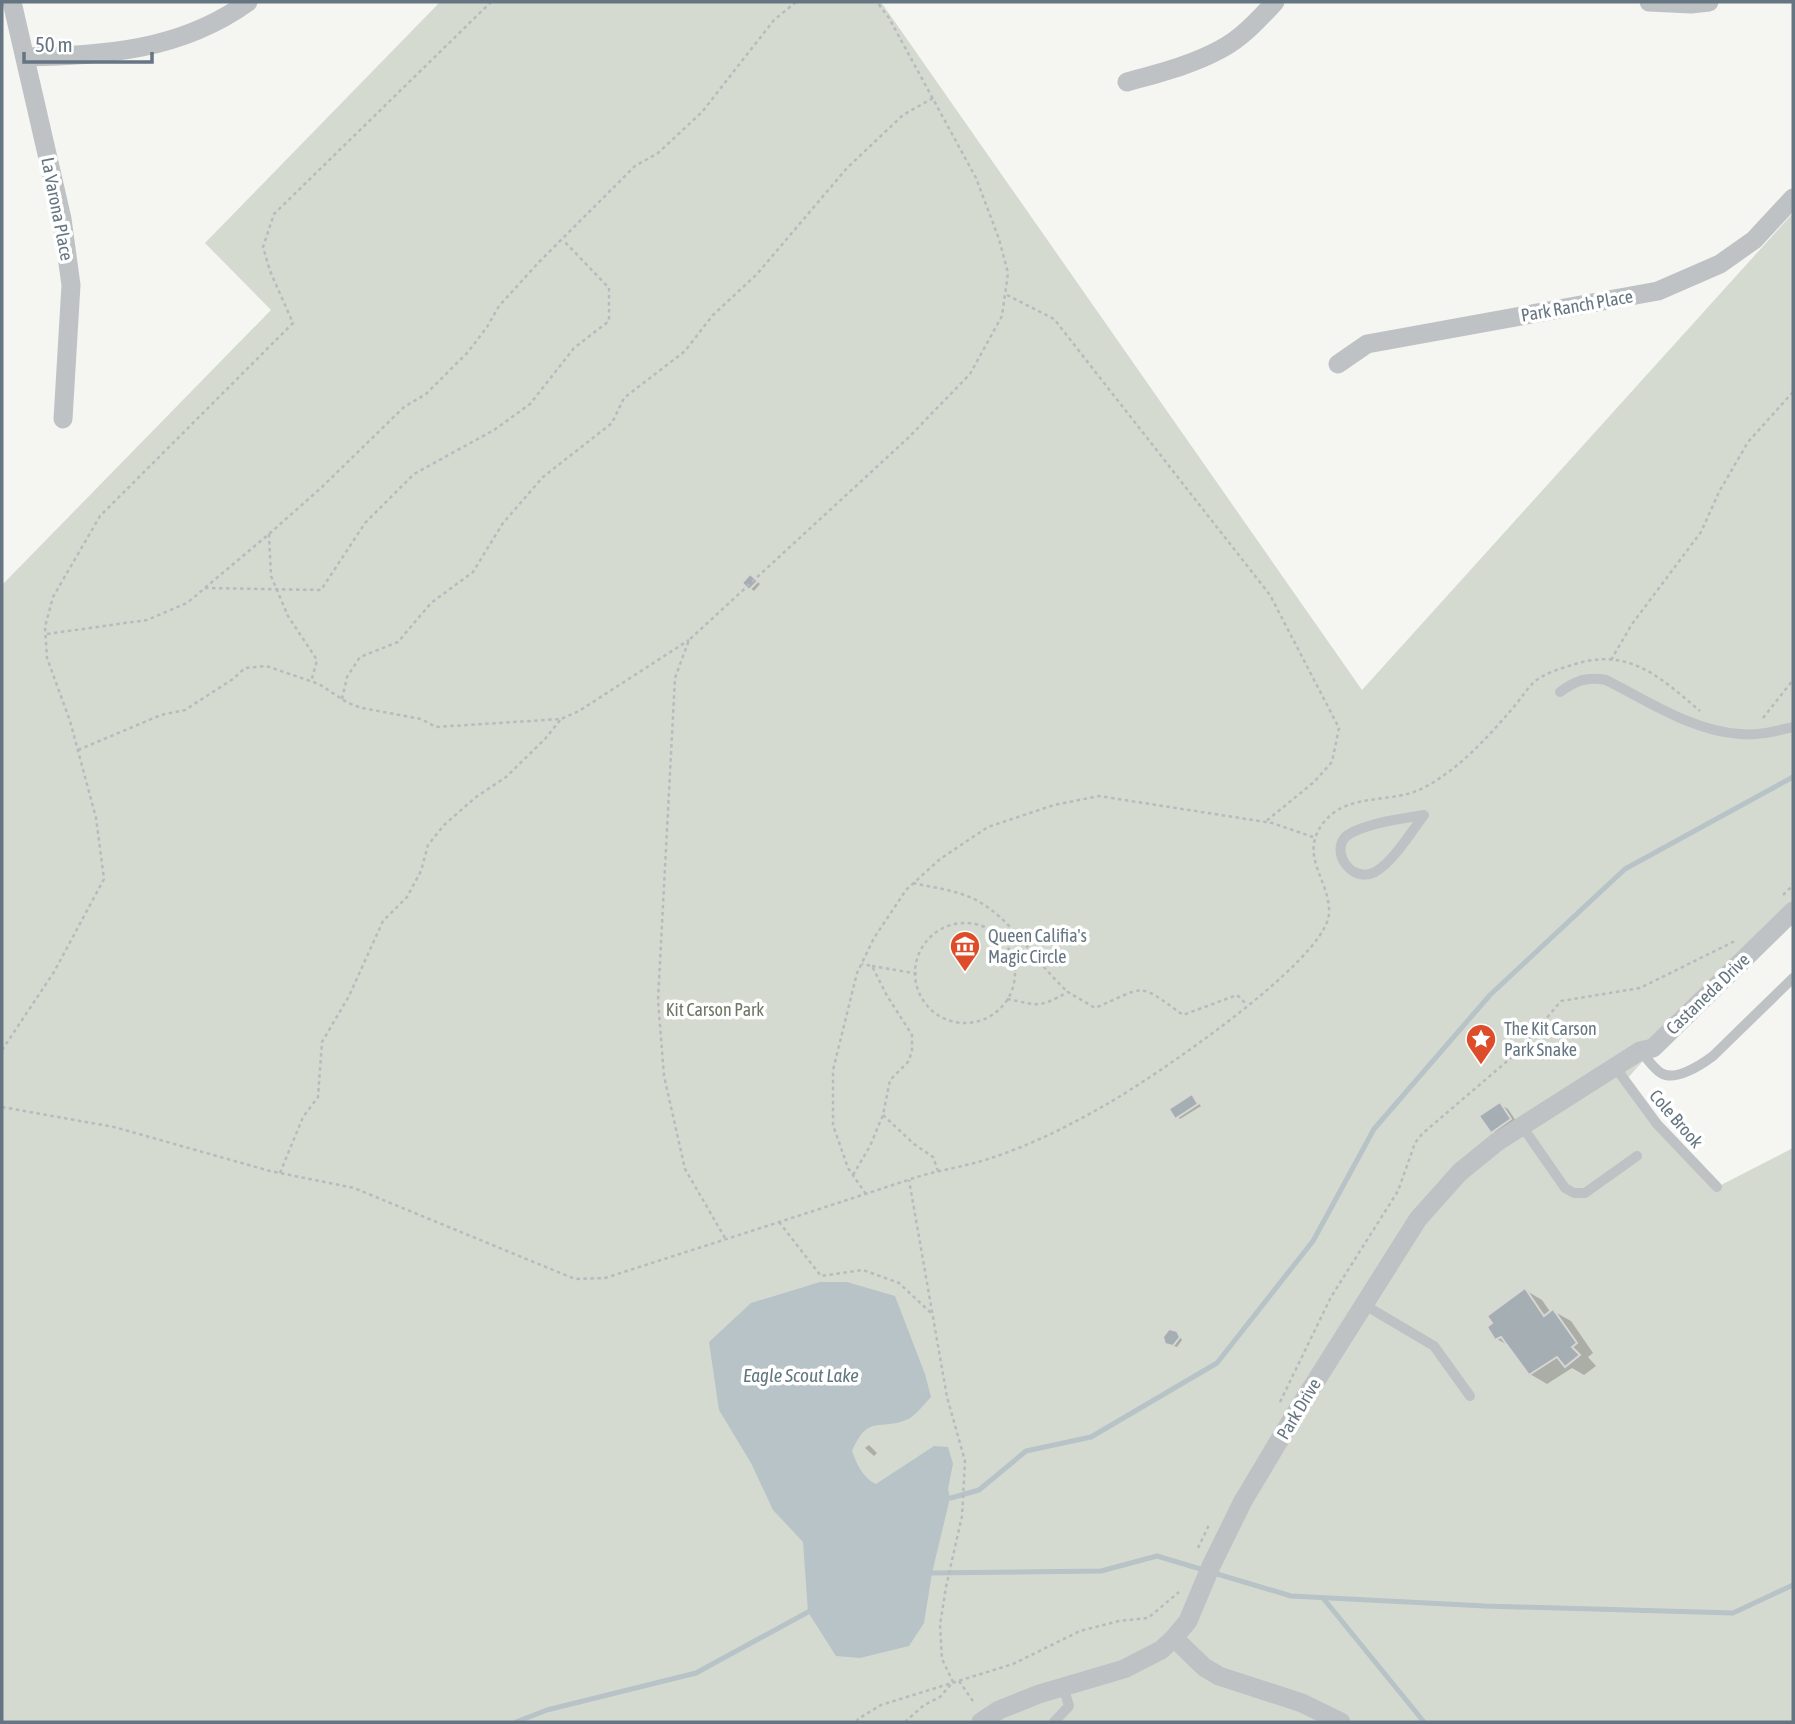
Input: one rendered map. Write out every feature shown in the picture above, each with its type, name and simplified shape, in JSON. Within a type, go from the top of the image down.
[{"type":"street","name":"La Varona Place","points":[[12,2],[62,219],[71,285],[63,419]]},
{"type":"street","points":[[24,57],[97,55],[142,48],[187,35],[248,2]]},
{"type":"street","points":[[1127,82],[1171,70],[1222,49],[1250,28],[1275,2]]},
{"type":"street","points":[[1649,2],[1709,2]]},
{"type":"street","name":"Park Ranch Place","points":[[1338,364],[1367,344],[1658,291],[1720,264],[1754,240],[1793,198]]},
{"type":"street","name":"Castaneda Drive","points":[[1615,1067],[1640,1051],[1653,1048],[1784,907]]},
{"type":"street","name":"Park Drive","points":[[983,1721],[999,1710],[1063,1686],[1124,1669],[1161,1650],[1174,1638],[1188,1621],[1243,1501],[1418,1219],[1460,1172],[1497,1142],[1615,1067]]},
{"type":"street","points":[[1174,1638],[1204,1667],[1219,1676],[1302,1703],[1327,1719]]},
{"type":"lane","points":[[1560,692],[1576,682],[1594,678],[1606,680],[1676,716],[1716,731],[1742,735],[1762,734],[1793,727]]},
{"type":"lane","points":[[1424,815],[1404,843],[1372,873],[1358,874],[1346,866],[1340,852],[1349,833],[1391,820],[1424,815]]},
{"type":"lane","points":[[1640,1051],[1661,1073],[1669,1076],[1702,1065],[1793,978]]},
{"type":"lane","name":"Cole Brook","points":[[1615,1067],[1657,1125],[1717,1187]]},
{"type":"lane","points":[[1522,1126],[1565,1188],[1574,1192],[1585,1193],[1637,1156]]},
{"type":"lane","points":[[1363,1304],[1434,1346],[1470,1396]]},
{"type":"lane","points":[[1054,1722],[1069,1706],[1063,1686]]},
{"type":"path","points":[[2,1051],[54,972],[104,879],[96,818],[78,750],[47,658],[45,627],[53,597],[100,516],[293,323],[270,271],[263,247],[274,214],[491,2]]},
{"type":"path","points":[[46,634],[147,620],[187,603],[205,588],[322,487],[404,407],[435,386],[468,352],[499,306],[635,166],[658,153],[702,113],[775,20],[796,2]]},
{"type":"path","points":[[78,750],[161,715],[195,706],[245,668],[266,666],[311,682],[373,712],[421,719],[436,727],[561,719],[579,712],[689,640],[908,438],[970,374],[1002,316],[1008,273],[981,191],[889,18],[877,2]]},
{"type":"path","points":[[342,699],[346,677],[360,657],[398,642],[431,603],[473,572],[503,523],[542,477],[612,423],[624,398],[685,351],[713,315],[757,274],[847,168],[902,115],[933,98]]},
{"type":"path","points":[[205,588],[321,590],[365,523],[414,474],[494,430],[530,404],[575,348],[609,321],[609,288],[562,239]]},
{"type":"path","points":[[1007,295],[1054,319],[1270,595],[1339,728],[1332,762],[1314,782],[1265,822]]},
{"type":"path","points":[[1611,660],[1632,624],[1701,532],[1719,492],[1748,442],[1793,392]]},
{"type":"path","points":[[269,534],[271,576],[288,616],[317,660],[311,682]]},
{"type":"path","points":[[689,640],[675,678],[658,1000],[664,1076],[685,1169],[726,1239]]},
{"type":"path","points":[[2,1107],[114,1126],[280,1173],[354,1188],[575,1279],[605,1278],[909,1180],[988,1159],[1045,1137],[1109,1103],[1172,1062],[1247,1005],[1313,947],[1329,916],[1326,895],[1314,860],[1314,837],[1335,811],[1352,803],[1423,789],[1445,775],[1535,682],[1544,676],[1583,661],[1611,660],[1633,663],[1664,680],[1700,711]]},
{"type":"path","points":[[1754,720],[1764,718],[1793,680]]},
{"type":"path","points":[[280,1173],[303,1117],[318,1097],[322,1042],[349,996],[383,921],[407,897],[421,871],[428,845],[444,825],[465,806],[506,777],[545,740],[561,719]]},
{"type":"path","points":[[866,1194],[848,1168],[833,1125],[833,1070],[845,1013],[874,938],[906,890],[940,859],[988,827],[1054,805],[1099,796],[1265,822],[1314,837]]},
{"type":"path","points":[[913,883],[976,900],[992,911],[1068,992],[1095,1008],[1137,989],[1147,990],[1183,1015],[1237,995],[1247,1005]]},
{"type":"path","points":[[1784,907],[1793,885]]},
{"type":"path","points":[[968,922],[981,924],[999,936],[1013,959],[1016,980],[1007,999],[997,1011],[983,1021],[969,1025],[954,1023],[933,1014],[914,982],[914,974],[917,955],[933,935],[952,924],[968,922]]},
{"type":"path","points":[[1276,1410],[1331,1297],[1398,1191],[1415,1143],[1422,1134],[1519,1051],[1561,1001],[1640,988],[1740,939]]},
{"type":"path","points":[[862,964],[919,974]]},
{"type":"path","points":[[853,1175],[870,1146],[883,1115],[890,1080],[909,1060],[912,1042],[912,1035],[872,966]]},
{"type":"path","points":[[1007,999],[1035,1006],[1068,992]]},
{"type":"path","points":[[883,1115],[914,1144],[933,1157],[938,1172]]},
{"type":"path","points":[[909,1180],[947,1397],[965,1461],[962,1516],[940,1625],[942,1660],[953,1682]]},
{"type":"path","points":[[779,1222],[821,1276],[863,1270],[899,1283],[933,1315]]},
{"type":"path","points":[[857,1722],[858,1718],[881,1705],[1013,1664],[1080,1631],[1119,1621],[1149,1618],[1185,1585]]},
{"type":"path","points":[[959,1681],[983,1721]]},
{"type":"path","points":[[905,1722],[924,1705],[940,1697],[953,1682]]},
{"type":"green space","name":"Kit Carson Park","points":[[440,2],[881,2],[1362,690],[1793,213],[1793,910],[1672,1028],[1627,1079],[1633,1095],[1717,1187],[1793,1148],[1793,1722],[2,1722],[2,585],[271,310],[205,243]]},
{"type":"water","name":"Eagle Scout Lake","points":[[820,1282],[847,1282],[895,1296],[931,1397],[909,1418],[874,1426],[864,1432],[852,1451],[861,1470],[876,1484],[934,1446],[948,1447],[953,1464],[948,1489],[950,1498],[932,1573],[924,1623],[909,1646],[860,1658],[836,1656],[808,1612],[803,1542],[773,1510],[751,1463],[719,1410],[709,1342],[751,1303]]},
{"type":"building","points":[[750,574],[758,581],[749,590],[742,583]]},
{"type":"building","points":[[1192,1094],[1198,1104],[1175,1119],[1169,1109]]},
{"type":"building","points":[[1500,1102],[1511,1119],[1491,1133],[1479,1116]]},
{"type":"building","points":[[1525,1288],[1544,1316],[1553,1309],[1577,1343],[1572,1347],[1580,1355],[1565,1367],[1557,1357],[1529,1375],[1501,1337],[1495,1340],[1487,1327],[1492,1323],[1487,1316]]},
{"type":"building","points":[[1169,1329],[1177,1331],[1180,1337],[1173,1346],[1165,1344],[1163,1337]]},
{"type":"waterway","points":[[951,1498],[979,1490],[1026,1451],[1091,1437],[1217,1363],[1313,1241],[1374,1129],[1490,995],[1625,869],[1793,777]]},
{"type":"waterway","points":[[932,1573],[1101,1571],[1157,1556],[1291,1596],[1485,1606],[1733,1613],[1793,1585]]},
{"type":"waterway","points":[[1323,1598],[1424,1722]]},
{"type":"waterway","points":[[516,1722],[547,1710],[696,1673],[808,1612]]},
{"type":"place","name":"Queen Califia's Magic Circle","points":[[965,973]]},
{"type":"place","name":"The Kit Carson Park Snake","points":[[1481,1066]]}]
